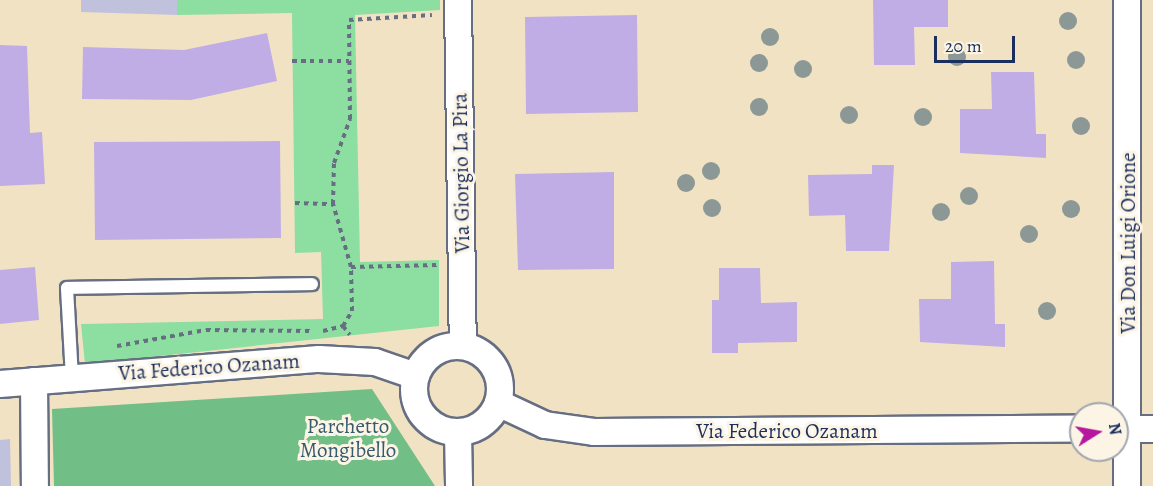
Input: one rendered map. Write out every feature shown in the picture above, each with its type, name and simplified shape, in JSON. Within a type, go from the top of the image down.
[{"type":"street","name":"Via Don Luigi Orione","points":[[1127,0],[1133,429],[1127,486]]},
{"type":"street","name":"Via Giorgio La Pira","points":[[458,7],[463,346]]},
{"type":"street","points":[[463,346],[494,367],[498,403],[482,424],[458,432],[423,415],[416,403],[416,376],[434,353],[463,346]]},
{"type":"street","name":"Via Federico Ozanam","points":[[0,384],[352,359],[416,376]]},
{"type":"street","points":[[34,381],[36,486]]},
{"type":"street","name":"Via Federico Ozanam","points":[[498,403],[545,425],[594,432],[1069,429]]},
{"type":"street","points":[[458,432],[459,486]]},
{"type":"lane","points":[[72,378],[67,288],[312,284]]},
{"type":"path","points":[[343,326],[352,311],[351,267],[333,204],[334,163],[350,119],[349,20],[458,7]]},
{"type":"path","points":[[292,61],[349,61]]},
{"type":"path","points":[[295,202],[333,204]]},
{"type":"path","points":[[351,267],[462,264]]},
{"type":"path","points":[[109,348],[206,330],[343,326]]},
{"type":"path","points":[[343,326],[351,337],[352,359]]},
{"type":"shaded area","points":[[81,0],[177,0],[177,15],[81,12]]},
{"type":"shaded area","points":[[10,439],[11,486],[0,486],[0,440]]},
{"type":"green space","points":[[177,0],[440,0],[440,10],[355,15],[360,262],[439,260],[439,326],[85,364],[81,324],[323,319],[321,252],[295,253],[292,13],[177,15]]},
{"type":"green space","name":"Parchetto Mongibello","points":[[372,389],[435,486],[54,486],[52,409]]},
{"type":"building","points":[[873,0],[948,0],[948,27],[914,27],[915,65],[874,65]]},
{"type":"building","points":[[637,15],[638,112],[526,114],[525,17]]},
{"type":"building","points":[[267,33],[277,81],[191,100],[82,99],[83,47],[184,50]]},
{"type":"building","points":[[0,45],[27,46],[30,133],[42,132],[45,184],[0,186]]},
{"type":"building","points":[[991,72],[1034,72],[1036,134],[1046,134],[1046,158],[960,153],[960,109],[992,109]]},
{"type":"building","points":[[280,141],[281,238],[95,240],[94,142]]},
{"type":"building","points":[[872,165],[894,165],[889,251],[846,251],[845,215],[809,216],[808,175],[872,174]]},
{"type":"building","points":[[614,172],[614,269],[518,270],[515,174]]},
{"type":"building","points":[[994,261],[995,324],[1005,324],[1005,347],[920,342],[919,299],[951,299],[951,262]]},
{"type":"building","points":[[35,267],[39,320],[0,324],[0,270]]},
{"type":"building","points":[[719,268],[760,268],[761,303],[797,302],[797,342],[738,343],[738,353],[712,353],[712,300],[719,300]]}]
